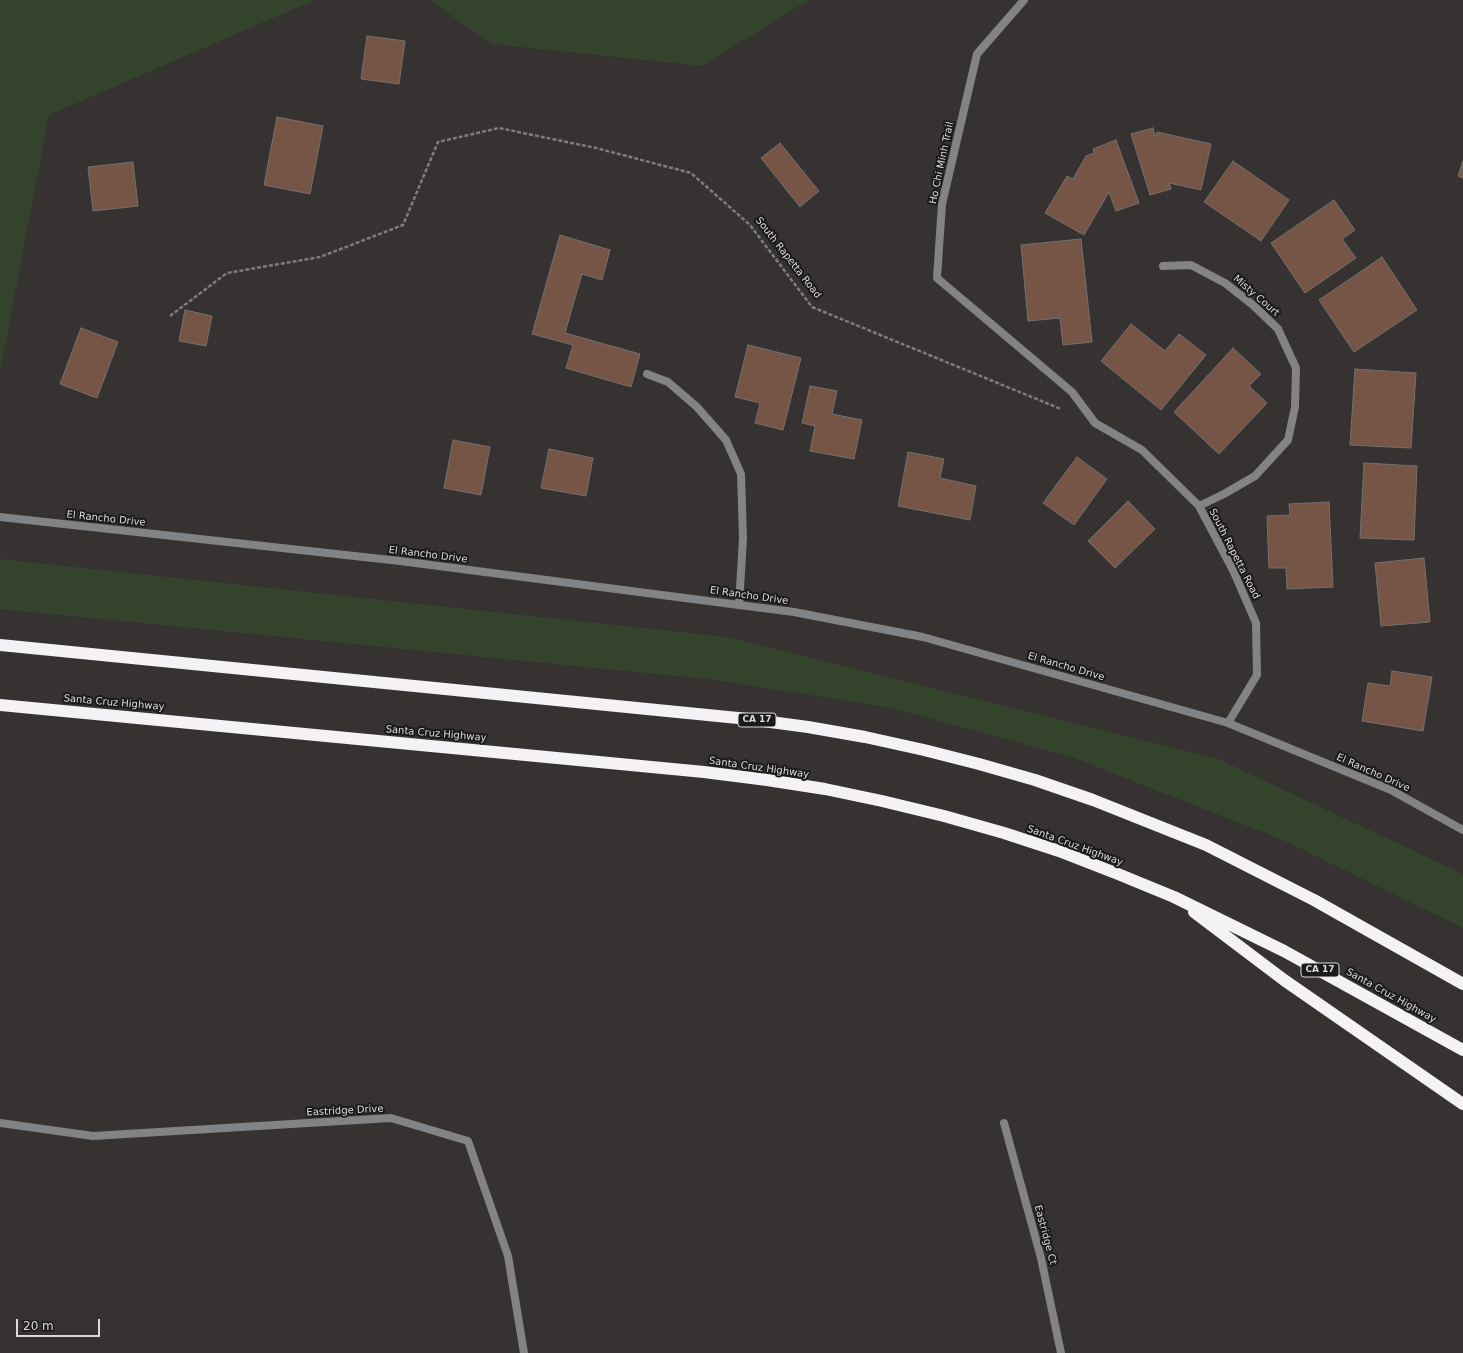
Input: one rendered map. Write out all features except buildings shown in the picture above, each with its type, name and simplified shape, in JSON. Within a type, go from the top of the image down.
[{"type":"highway","name":"CA 17","points":[[0,646],[748,719],[829,731],[917,748],[1035,780],[1093,800],[1206,845],[1314,900],[1463,984]]},
{"type":"highway","name":"Santa Cruz Highway","points":[[0,704],[642,766],[767,780],[882,801],[944,816],[1004,833],[1059,851],[1174,897],[1284,951],[1463,1050]]},
{"type":"highway","points":[[1174,897],[1284,980],[1463,1104]]},
{"type":"street","name":"Ho Chi Minh Trail","points":[[1024,0],[977,54],[942,204],[937,278],[1072,392],[1095,423]]},
{"type":"street","name":"Misty Court","points":[[1163,266],[1191,265],[1225,283],[1253,305],[1278,329],[1296,368],[1294,407],[1288,440],[1255,476],[1224,494],[1199,506]]},
{"type":"street","points":[[647,374],[668,382],[697,407],[726,440],[742,474],[743,538],[739,605]]},
{"type":"street","name":"South Rapetta Road","points":[[1095,423],[1142,450],[1199,506],[1233,570],[1256,623],[1257,675],[1228,723]]},
{"type":"street","name":"El Rancho Drive","points":[[0,517],[400,562],[794,612],[923,637],[1228,723],[1391,790],[1463,830]]},
{"type":"street","name":"Eastridge Drive","points":[[0,1123],[93,1136],[391,1118],[468,1141],[508,1256],[524,1353]]},
{"type":"street","name":"Eastridge Ct","points":[[1004,1123],[1041,1258],[1061,1353]]},
{"type":"path","name":"South Rapetta Road","points":[[170,316],[227,273],[320,257],[403,225],[438,142],[499,128],[596,148],[691,174],[750,224],[812,307],[1095,423]]},
{"type":"green space","points":[[0,0],[315,0],[49,115],[0,372]]},
{"type":"green space","points":[[429,0],[809,0],[702,66],[492,44]]},
{"type":"green space","points":[[0,559],[727,637],[1218,759],[1463,874],[1463,928],[1285,841],[1072,757],[891,708],[716,680],[0,609]]}]
